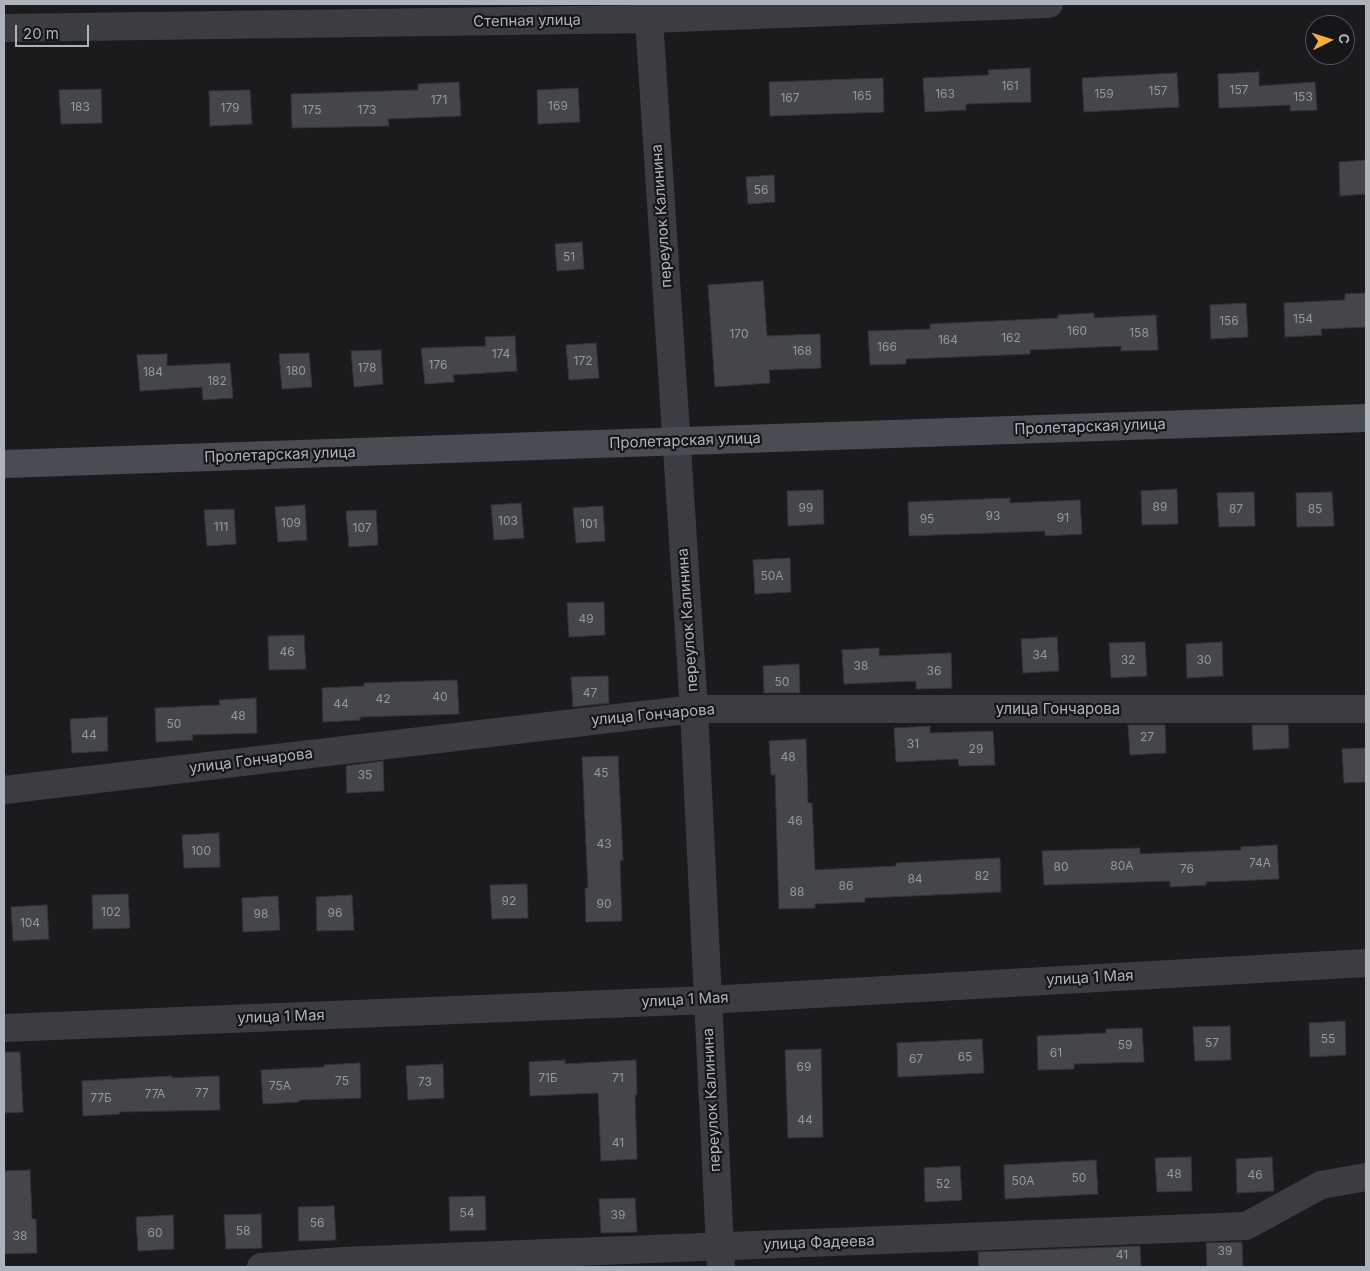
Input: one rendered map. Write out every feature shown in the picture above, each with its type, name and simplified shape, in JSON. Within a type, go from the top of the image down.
[{"type":"main road","name":"Пролетарская улица","points":[[4,464],[1366,418]]},
{"type":"street","name":"Степная улица","points":[[4,28],[648,11],[1049,4]]},
{"type":"street","name":"переулок Калинина","points":[[648,11],[694,708],[720,1257]]},
{"type":"street","name":"улица Гончарова","points":[[4,790],[694,708],[1366,709]]},
{"type":"street","name":"улица 1 Мая","points":[[4,1028],[707,1000],[1366,963]]},
{"type":"street","name":"улица Фадеева","points":[[261,1267],[343,1262],[720,1257],[1246,1226],[1321,1185],[1366,1177]]},
{"type":"building","points":[[1030,68],[1031,102],[966,104],[966,110],[925,112],[923,78],[989,75],[988,70]]},
{"type":"building","points":[[1259,72],[1259,86],[1315,82],[1317,110],[1290,111],[1290,105],[1219,108],[1218,74]]},
{"type":"building","points":[[1177,73],[1179,107],[1084,112],[1082,78]]},
{"type":"building","points":[[883,78],[884,112],[770,116],[769,82]]},
{"type":"building","points":[[459,82],[461,116],[388,119],[389,126],[292,128],[291,94],[418,90],[418,84]]},
{"type":"building","points":[[578,88],[580,122],[538,124],[537,90]]},
{"type":"building","points":[[101,89],[102,123],[61,124],[59,90]]},
{"type":"building","points":[[250,90],[252,124],[210,126],[209,91]]},
{"type":"building","points":[[1366,160],[1366,194],[1340,196],[1339,162]]},
{"type":"building","points":[[774,175],[775,202],[748,204],[746,177]]},
{"type":"building","points":[[582,242],[584,269],[557,271],[555,244]]},
{"type":"building","points":[[763,281],[767,336],[820,334],[821,368],[769,370],[770,383],[715,387],[708,285]]},
{"type":"building","points":[[1366,293],[1366,327],[1321,329],[1322,335],[1285,337],[1284,303],[1345,300],[1345,294]]},
{"type":"building","points":[[1246,303],[1248,337],[1211,339],[1210,305]]},
{"type":"building","points":[[1094,313],[1094,318],[1156,315],[1158,350],[1121,351],[1121,346],[1030,350],[1030,354],[906,359],[906,364],[870,365],[868,331],[930,329],[930,324],[1058,318],[1058,315]]},
{"type":"building","points":[[515,336],[517,371],[453,375],[454,382],[425,384],[421,348],[486,346],[485,337]]},
{"type":"building","points":[[596,343],[599,378],[569,380],[566,345]]},
{"type":"building","points":[[381,350],[383,384],[354,387],[351,351]]},
{"type":"building","points":[[309,353],[312,387],[282,389],[279,354]]},
{"type":"building","points":[[167,354],[167,366],[230,363],[233,398],[203,400],[202,387],[140,391],[137,355]]},
{"type":"building","points":[[1177,489],[1178,524],[1142,525],[1141,491]]},
{"type":"building","points":[[823,490],[824,524],[788,526],[787,491]]},
{"type":"building","points":[[1254,492],[1255,526],[1219,527],[1217,493]]},
{"type":"building","points":[[1332,492],[1334,526],[1297,527],[1296,493]]},
{"type":"building","points":[[1010,498],[1010,503],[1080,500],[1082,534],[1045,536],[1045,531],[909,536],[908,502]]},
{"type":"building","points":[[521,503],[524,538],[494,540],[491,505]]},
{"type":"building","points":[[305,505],[307,540],[278,542],[275,507]]},
{"type":"building","points":[[603,506],[605,541],[576,543],[573,508]]},
{"type":"building","points":[[234,509],[236,544],[207,546],[204,510]]},
{"type":"building","points":[[376,510],[378,545],[349,547],[346,511]]},
{"type":"building","points":[[790,558],[791,592],[755,594],[753,560]]},
{"type":"building","points":[[604,602],[605,635],[569,637],[567,603]]},
{"type":"building","points":[[304,635],[306,669],[269,670],[268,636]]},
{"type":"building","points":[[1057,637],[1059,671],[1023,673],[1021,639]]},
{"type":"building","points":[[1145,642],[1147,676],[1111,678],[1109,643]]},
{"type":"building","points":[[1222,642],[1223,676],[1187,678],[1186,644]]},
{"type":"building","points":[[879,648],[879,656],[951,653],[952,688],[916,689],[916,681],[844,684],[842,650]]},
{"type":"building","points":[[799,664],[800,693],[764,693],[763,666]]},
{"type":"building","points":[[608,676],[609,703],[573,707],[571,677]]},
{"type":"building","points":[[457,680],[459,714],[360,717],[360,720],[323,722],[322,688],[364,686],[364,683]]},
{"type":"building","points":[[256,698],[257,733],[192,735],[193,740],[156,742],[155,708],[220,705],[219,700]]},
{"type":"building","points":[[107,717],[108,751],[72,753],[70,719]]},
{"type":"building","points":[[1128,725],[1165,725],[1166,753],[1130,755]]},
{"type":"building","points":[[1252,725],[1288,725],[1289,748],[1253,750]]},
{"type":"building","points":[[930,726],[930,733],[993,731],[995,765],[959,766],[958,759],[896,762],[894,728]]},
{"type":"building","points":[[806,739],[808,803],[812,803],[815,870],[896,866],[896,863],[1000,858],[1001,892],[865,898],[865,902],[815,904],[815,908],[779,909],[775,775],[771,775],[769,741]]},
{"type":"building","points":[[1366,748],[1366,782],[1344,783],[1342,749]]},
{"type":"building","points":[[618,756],[623,860],[620,861],[622,921],[586,922],[585,888],[588,888],[582,757]]},
{"type":"building","points":[[383,761],[384,791],[347,793],[346,766]]},
{"type":"building","points":[[219,833],[220,867],[184,868],[182,835]]},
{"type":"building","points":[[1277,845],[1279,879],[1206,882],[1206,885],[1170,887],[1170,881],[1044,885],[1042,851],[1140,848],[1140,854],[1241,850],[1241,847]]},
{"type":"building","points":[[527,884],[528,918],[492,919],[490,885]]},
{"type":"building","points":[[128,894],[130,928],[93,929],[92,895]]},
{"type":"building","points":[[352,895],[354,930],[317,931],[316,897]]},
{"type":"building","points":[[278,896],[280,930],[243,932],[242,898]]},
{"type":"building","points":[[47,905],[49,939],[13,941],[11,907]]},
{"type":"building","points":[[1345,1021],[1346,1055],[1310,1057],[1309,1023]]},
{"type":"building","points":[[1230,1026],[1231,1060],[1195,1061],[1193,1027]]},
{"type":"building","points":[[1142,1028],[1144,1062],[1074,1064],[1074,1069],[1038,1070],[1037,1036],[1106,1033],[1106,1029]]},
{"type":"building","points":[[982,1039],[984,1073],[898,1077],[897,1043]]},
{"type":"building","points":[[821,1049],[823,1137],[788,1138],[785,1050]]},
{"type":"building","points":[[4,1052],[20,1052],[23,1112],[4,1113]]},
{"type":"building","points":[[565,1060],[565,1064],[636,1060],[637,1159],[601,1161],[598,1093],[530,1096],[529,1062]]},
{"type":"building","points":[[360,1063],[361,1098],[299,1100],[299,1102],[263,1104],[261,1070]]},
{"type":"building","points":[[443,1064],[444,1098],[408,1100],[406,1066]]},
{"type":"building","points":[[172,1076],[172,1078],[219,1076],[220,1110],[119,1112],[120,1114],[83,1116],[82,1081]]},
{"type":"building","points":[[1191,1157],[1192,1191],[1157,1192],[1155,1158]]},
{"type":"building","points":[[1272,1157],[1274,1191],[1237,1193],[1236,1159]]},
{"type":"building","points":[[1096,1160],[1098,1194],[1005,1199],[1004,1165]]},
{"type":"building","points":[[960,1166],[962,1200],[925,1202],[924,1168]]},
{"type":"building","points":[[30,1170],[32,1219],[36,1219],[37,1253],[4,1254],[4,1171]]},
{"type":"building","points":[[485,1196],[486,1230],[450,1231],[449,1197]]},
{"type":"building","points":[[635,1198],[637,1232],[601,1233],[599,1199]]},
{"type":"building","points":[[334,1206],[336,1240],[299,1241],[298,1207]]},
{"type":"building","points":[[261,1214],[262,1248],[226,1249],[224,1215]]},
{"type":"building","points":[[173,1215],[174,1249],[138,1251],[136,1217]]},
{"type":"building","points":[[1242,1242],[1243,1267],[1207,1267],[1206,1243]]},
{"type":"building","points":[[1140,1246],[1141,1267],[979,1267],[978,1252]]}]
